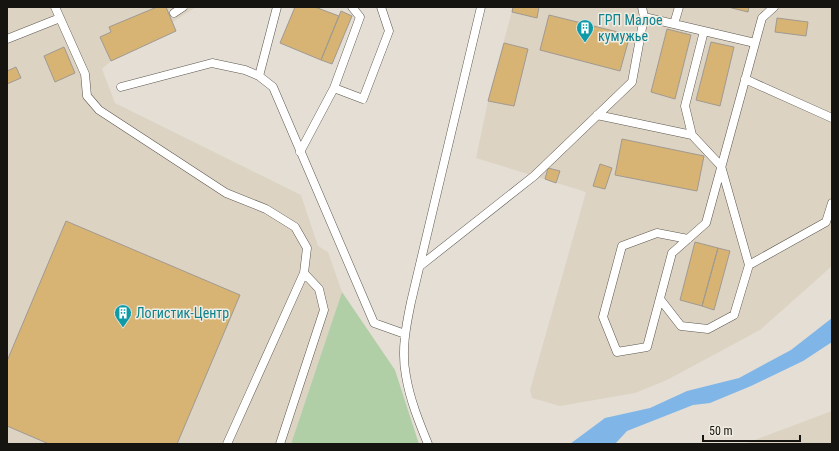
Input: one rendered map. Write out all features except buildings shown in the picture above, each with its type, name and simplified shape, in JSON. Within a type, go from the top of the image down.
[{"type":"lane","points":[[55,7],[85,74],[88,96],[99,110],[226,193],[266,209],[295,227],[307,248],[304,273],[227,444]]},
{"type":"lane","points":[[174,14],[183,7]]},
{"type":"lane","points":[[259,76],[277,7]]},
{"type":"lane","points":[[300,152],[334,88],[360,17],[352,7]]},
{"type":"lane","points":[[334,88],[363,99],[389,31],[381,7]]},
{"type":"lane","points":[[428,444],[410,396],[404,356],[405,334],[411,302],[481,7]]},
{"type":"lane","points":[[420,266],[534,176],[632,82],[644,17],[642,7]]},
{"type":"lane","points":[[674,24],[679,7]]},
{"type":"lane","points":[[688,239],[657,233],[622,246],[603,317],[616,352],[647,347],[672,253],[688,239],[706,222],[764,7]]},
{"type":"lane","points":[[762,18],[774,7]]},
{"type":"lane","points":[[644,17],[755,43]]},
{"type":"lane","points":[[7,39],[60,18]]},
{"type":"lane","points":[[660,298],[681,326],[708,329],[734,315],[749,266],[722,166],[692,135],[685,106],[704,31]]},
{"type":"lane","points":[[121,87],[212,63],[245,70],[259,76],[273,88],[374,323],[405,334]]},
{"type":"lane","points":[[745,79],[832,118]]},
{"type":"lane","points":[[597,115],[692,135]]},
{"type":"lane","points":[[749,266],[826,222],[832,203]]},
{"type":"lane","points":[[280,444],[324,310],[319,289],[304,273]]},
{"type":"shaded area","points":[[7,7],[196,7],[173,22],[176,31],[111,61],[102,69],[115,103],[301,195],[318,246],[328,252],[342,292],[291,444],[7,444]]},
{"type":"shaded area","points":[[513,7],[832,7],[832,266],[760,330],[667,380],[635,393],[560,406],[532,398],[530,390],[586,192],[476,158],[488,101]]},
{"type":"shaded area","points":[[832,411],[832,444],[744,444]]},
{"type":"green space","points":[[342,292],[395,370],[419,444],[291,444]]},
{"type":"water","points":[[832,318],[832,342],[803,361],[751,386],[710,403],[693,405],[627,431],[615,444],[570,444],[605,418],[650,408],[687,391],[739,378],[791,350]]},
{"type":"place","name":"ГРП Малое кумужье","points":[[585,43]]},
{"type":"place","name":"Логистик-Центр","points":[[123,328]]}]
